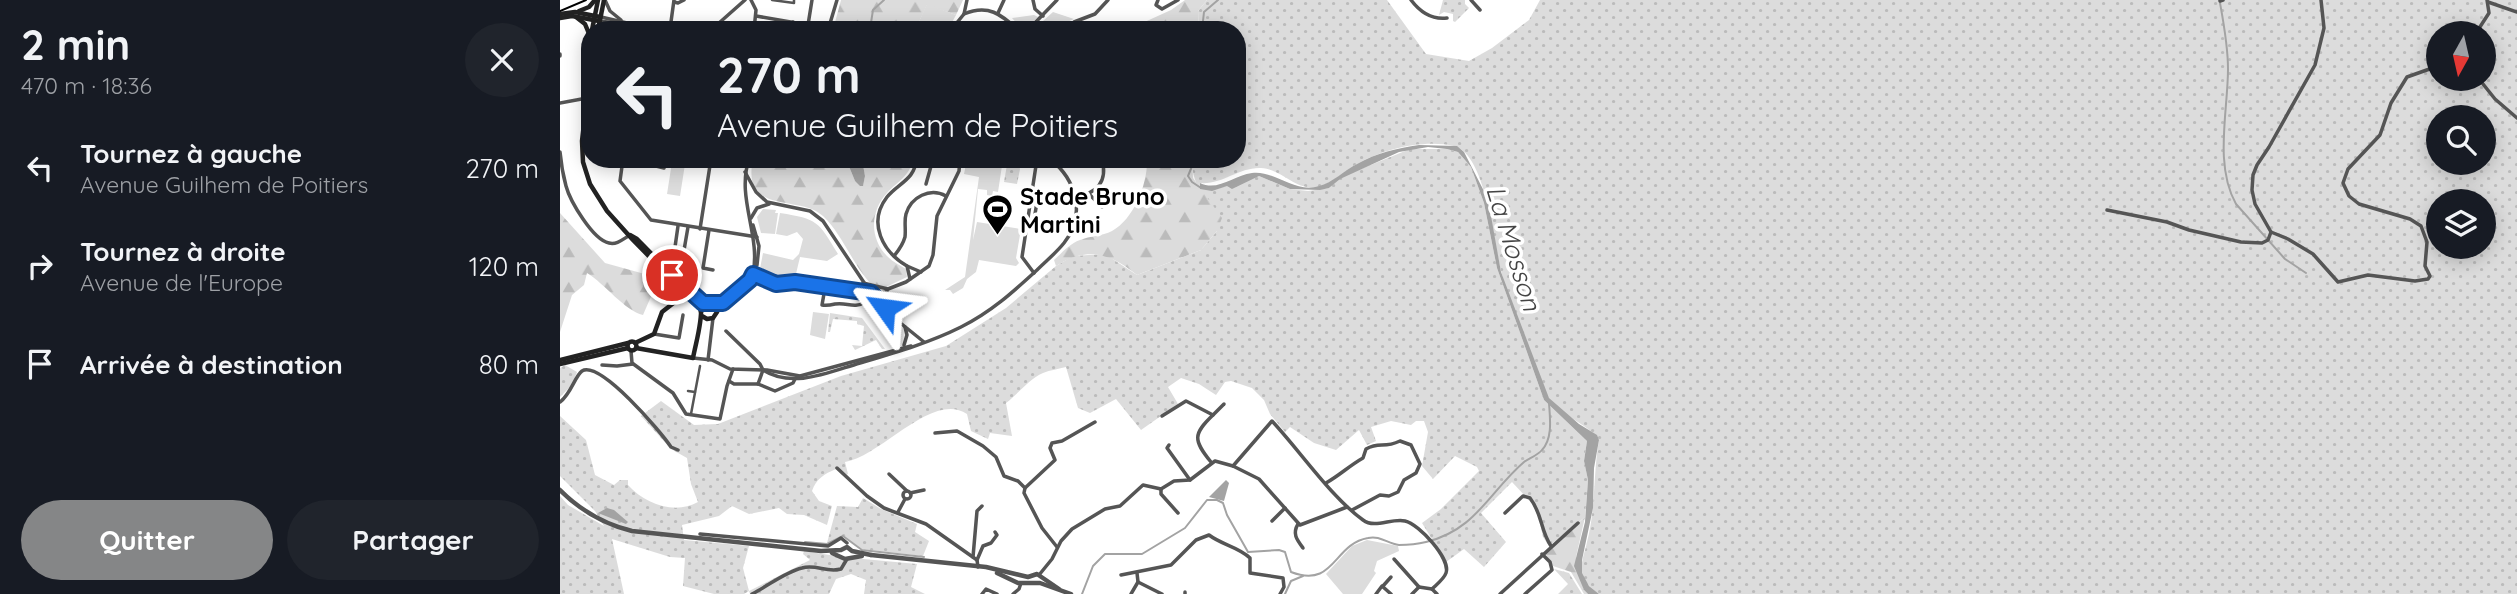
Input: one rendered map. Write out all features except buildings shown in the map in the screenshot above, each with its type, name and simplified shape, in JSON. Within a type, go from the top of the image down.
[{"type":"main road","points":[[560,16],[574,14],[601,0]]},
{"type":"main road","points":[[596,21],[601,0]]},
{"type":"main road","points":[[574,14],[597,18]]},
{"type":"main road","points":[[574,14],[582,21]]},
{"type":"main road","points":[[586,168],[600,202],[629,235],[685,294],[700,307],[707,319],[715,315],[710,304],[694,297],[637,239],[629,235]]},
{"type":"main road","points":[[560,362],[632,347],[654,334],[662,312],[685,294]]},
{"type":"main road","points":[[632,347],[693,358],[702,306],[710,304]]},
{"type":"street","points":[[601,0],[620,21]]},
{"type":"street","points":[[671,21],[674,1],[678,3],[684,0]]},
{"type":"street","points":[[721,21],[745,0]]},
{"type":"street","points":[[772,0],[794,3],[794,0]]},
{"type":"street","points":[[809,21],[812,0]]},
{"type":"street","points":[[958,21],[964,14],[967,0]]},
{"type":"street","points":[[999,13],[1004,0]]},
{"type":"street","points":[[1033,0],[1035,9],[1043,16]]},
{"type":"street","points":[[1038,21],[1057,0]]},
{"type":"street","points":[[1077,21],[1095,14],[1108,0]]},
{"type":"street","points":[[1158,0],[1158,8],[1170,6],[1178,0]]},
{"type":"street","points":[[1411,0],[1426,15],[1447,18]]},
{"type":"street","points":[[1471,0],[1480,10]]},
{"type":"street","points":[[2321,0],[2324,27],[2315,65],[2257,165],[2252,190],[2255,204],[2271,232],[2313,254],[2337,282],[2368,275],[2415,281],[2428,279],[2430,276],[2425,262],[2427,243],[2421,226],[2410,219],[2359,204],[2349,196],[2343,183],[2348,169],[2380,135],[2391,103],[2407,77],[2426,70]]},
{"type":"street","points":[[754,1],[756,21]]},
{"type":"street","points":[[830,21],[836,1]]},
{"type":"street","points":[[2485,21],[2488,1],[2517,12]]},
{"type":"street","points":[[964,14],[980,10],[999,13],[1008,21]]},
{"type":"street","points":[[757,16],[787,21]]},
{"type":"street","points":[[597,18],[612,21]]},
{"type":"street","points":[[2489,91],[2517,118]]},
{"type":"street","points":[[560,103],[581,99]]},
{"type":"street","points":[[560,152],[566,187]]},
{"type":"street","points":[[622,168],[620,181],[646,216],[655,222],[755,237]]},
{"type":"street","points":[[700,229],[710,168]]},
{"type":"street","points":[[709,360],[715,315],[739,294],[750,280],[759,260],[745,198],[746,168]]},
{"type":"street","points":[[914,168],[910,177],[888,196],[879,212],[878,230],[881,241],[893,257],[907,267],[921,272]]},
{"type":"street","points":[[926,184],[930,168]]},
{"type":"street","points":[[753,274],[776,284],[795,282],[871,293],[887,290],[910,279],[929,266],[933,258],[937,216],[959,168]]},
{"type":"street","points":[[1034,273],[1022,259],[1035,168]]},
{"type":"street","points":[[762,370],[782,378],[821,375],[924,342],[951,332],[981,316],[1004,300],[1071,236],[1076,219],[1076,197],[1066,175],[1059,168]]},
{"type":"street","points":[[1076,197],[1089,194],[1102,182],[1103,168]]},
{"type":"street","points":[[745,172],[756,192],[771,204]]},
{"type":"street","points":[[560,180],[581,216],[602,240],[616,243],[629,235]]},
{"type":"street","points":[[893,257],[904,241],[906,216],[914,201],[934,191],[946,196]]},
{"type":"street","points":[[1089,194],[1102,207]]},
{"type":"street","points":[[750,220],[757,208],[771,204],[802,209],[818,216],[828,226],[871,293],[893,317],[924,342]]},
{"type":"street","points":[[2107,209],[2241,242],[2262,243],[2268,240],[2271,232]]},
{"type":"street","points":[[678,226],[674,254],[683,256],[688,227]]},
{"type":"street","points":[[709,230],[704,268],[713,270]]},
{"type":"street","points":[[907,267],[910,279]]},
{"type":"street","points":[[710,304],[723,303],[750,280]]},
{"type":"street","points":[[863,283],[887,290]]},
{"type":"street","points":[[825,287],[822,306],[836,303],[857,307],[867,302],[886,321],[891,330],[890,334]]},
{"type":"street","points":[[871,293],[880,289]]},
{"type":"street","points":[[885,308],[883,299],[887,290]]},
{"type":"street","points":[[654,334],[679,338],[683,315]]},
{"type":"street","points":[[886,321],[893,317]]},
{"type":"street","points":[[903,346],[907,335],[905,327]]},
{"type":"street","points":[[726,331],[760,364],[762,370],[758,384]]},
{"type":"street","points":[[693,358],[709,360],[733,369],[762,370],[793,376],[811,374],[903,346],[911,346]]},
{"type":"street","points":[[632,347],[633,364]]},
{"type":"street","points":[[602,365],[633,364],[673,393],[683,412],[720,419],[733,369]]},
{"type":"street","points":[[690,415],[699,366]]},
{"type":"street","points":[[560,402],[570,393],[581,372],[598,372],[613,383],[671,447],[678,450]]},
{"type":"street","points":[[729,381],[734,384],[758,384],[775,391],[793,383],[795,379]]},
{"type":"street","points":[[688,391],[695,392]]},
{"type":"street","points":[[1162,416],[1186,401],[1213,415]]},
{"type":"street","points":[[1224,404],[1198,429],[1197,434],[1204,452],[1211,462],[1233,466],[1259,479],[1300,525],[1350,509],[1380,495],[1389,496],[1398,492],[1404,480],[1416,473],[1420,464],[1411,445],[1399,440],[1386,447],[1374,444],[1366,449],[1363,458],[1326,483]]},
{"type":"street","points":[[1233,466],[1272,421],[1350,509],[1369,523],[1408,522],[1418,527],[1431,541],[1447,569],[1446,575],[1432,589]]},
{"type":"street","points":[[1057,547],[1042,528],[1024,493],[1025,488],[1055,460],[1050,448],[1052,443],[1062,441],[1095,422]]},
{"type":"street","points":[[935,433],[957,431],[983,446],[996,457],[1004,476],[1018,481],[1025,488]]},
{"type":"street","points":[[1169,445],[1167,447],[1190,480]]},
{"type":"street","points":[[560,490],[600,521],[632,531],[846,556],[871,555],[979,567],[1031,579],[1035,585],[1057,547],[1079,524],[1105,509],[1120,506],[1143,485],[1161,489],[1174,481],[1190,480],[1211,462]]},
{"type":"street","points":[[836,468],[884,508],[926,524],[975,558]]},
{"type":"street","points":[[889,474],[909,492],[910,498],[905,499],[898,512]]},
{"type":"street","points":[[1161,489],[1161,494],[1178,513]]},
{"type":"street","points":[[909,492],[924,490]]},
{"type":"street","points":[[1505,513],[1523,496],[1530,498],[1539,509],[1544,532],[1551,546]]},
{"type":"street","points":[[979,567],[975,558],[977,511],[982,506]]},
{"type":"street","points":[[1272,521],[1285,509]]},
{"type":"street","points":[[1500,594],[1578,523]]},
{"type":"street","points":[[1298,524],[1294,530],[1303,548]]},
{"type":"street","points":[[975,558],[984,546],[992,543],[995,532]]},
{"type":"street","points":[[700,534],[828,546],[843,538],[847,543]]},
{"type":"street","points":[[1121,575],[1171,565],[1196,540],[1209,535],[1244,552],[1250,558],[1250,573],[1283,578],[1284,587],[1280,594]]},
{"type":"street","points":[[1525,594],[1552,570],[1550,562],[1542,554]]},
{"type":"street","points":[[752,594],[802,568],[811,567],[833,572],[841,569],[846,556]]},
{"type":"street","points":[[1394,559],[1419,587],[1432,589],[1437,594]]},
{"type":"street","points":[[1132,594],[1138,582],[1137,573]]},
{"type":"street","points":[[1013,576],[1021,583]]},
{"type":"street","points":[[1376,594],[1391,577]]},
{"type":"street","points":[[1013,594],[1021,583],[1040,578],[1072,594]]},
{"type":"street","points":[[1138,582],[1161,594]]},
{"type":"street","points":[[1382,586],[1391,594]]},
{"type":"street","points":[[1412,594],[1419,587]]},
{"type":"street","points":[[982,594],[986,589],[997,594]]},
{"type":"green space","points":[[841,0],[963,0],[956,15],[927,5],[919,21],[835,21]]},
{"type":"green space","points":[[1185,0],[1207,0],[1198,11],[1199,21],[1147,21]]},
{"type":"green space","points":[[1207,0],[1387,0],[1426,54],[1469,61],[1492,48],[1529,20],[1540,0],[2517,0],[2517,594],[1599,594],[1583,577],[1582,562],[1592,516],[1599,440],[1555,405],[1545,391],[1504,283],[1487,201],[1474,165],[1465,153],[1454,146],[1442,144],[1404,147],[1379,154],[1313,188],[1298,184],[1269,169],[1253,168],[1216,181],[1200,183],[1200,189],[1215,189],[1259,176],[1290,189],[1308,191],[1329,188],[1341,177],[1410,149],[1447,149],[1458,152],[1471,167],[1484,203],[1497,268],[1544,400],[1587,441],[1584,461],[1588,480],[1585,517],[1549,546],[1543,537],[1537,509],[1512,482],[1481,513],[1506,542],[1484,567],[1464,549],[1446,562],[1422,523],[1441,509],[1479,471],[1477,467],[1455,456],[1433,479],[1422,466],[1428,432],[1424,421],[1416,421],[1411,425],[1391,421],[1371,427],[1376,441],[1367,445],[1359,430],[1336,450],[1314,443],[1290,427],[1285,432],[1270,414],[1264,400],[1252,388],[1231,381],[1225,382],[1216,395],[1199,384],[1181,378],[1168,387],[1178,404],[1141,430],[1116,399],[1090,413],[1078,408],[1066,367],[1038,376],[1006,403],[1012,436],[990,433],[988,439],[971,431],[967,414],[953,409],[938,411],[923,417],[875,449],[845,462],[848,474],[844,476],[836,469],[824,475],[812,491],[819,501],[832,506],[827,525],[804,515],[787,514],[779,508],[749,514],[732,506],[719,516],[682,525],[684,540],[749,546],[743,568],[749,591],[744,594],[714,594],[683,586],[685,558],[670,557],[612,539],[624,594],[560,594],[560,496],[568,505],[604,526],[595,511],[560,476],[560,416],[586,440],[595,475],[614,485],[620,480],[628,480],[628,485],[635,492],[661,505],[680,508],[689,506],[698,502],[691,484],[687,458],[671,449],[641,416],[661,401],[694,425],[718,424],[841,376],[946,346],[1006,308],[1056,266],[1073,256],[1105,254],[1137,275],[1201,250],[1217,231],[1197,185],[1192,168],[1246,168],[1246,21],[1199,21],[1198,11]]},
{"type":"green space","points":[[1443,0],[1465,0],[1469,8],[1455,22],[1453,14],[1444,12],[1439,15]]},
{"type":"green space","points":[[927,4],[956,15],[953,21],[919,21]]},
{"type":"green space","points":[[1053,12],[1074,19],[1069,21],[1043,21]]},
{"type":"green space","points":[[1034,15],[1038,17],[1034,21],[1015,21],[1012,18]]},
{"type":"green space","points":[[671,168],[684,168],[680,196],[667,194]]},
{"type":"green space","points":[[752,168],[850,168],[855,181],[863,185],[864,168],[909,168],[881,200],[874,225],[877,242],[882,250],[906,269],[907,277],[886,287],[870,283],[823,216],[813,210],[764,196],[756,189]]},
{"type":"green space","points":[[965,168],[1002,168],[998,192],[993,191],[992,196],[987,195],[987,190],[978,189],[973,240],[977,222],[1021,229],[1016,258],[1019,263],[1016,266],[979,260],[976,272],[967,279],[963,288],[953,294],[950,290],[945,290],[965,277],[979,177],[964,174]]},
{"type":"green space","points":[[1006,168],[1020,168],[1017,184],[1004,182]]},
{"type":"green space","points":[[1147,168],[1192,168],[1193,178],[1222,218],[1217,231],[1201,250],[1137,275],[1108,257],[1098,255],[1078,256],[1056,266],[1054,260],[1072,244],[1112,231],[1120,225],[1138,200]]},
{"type":"green space","points":[[763,209],[776,210],[775,213],[778,213],[775,234],[761,233],[757,217]]},
{"type":"green space","points":[[560,213],[605,263],[659,278],[643,315],[629,308],[587,273],[584,285],[572,295],[560,332]]},
{"type":"green space","points":[[780,213],[816,223],[838,254],[827,261],[800,257],[795,278],[759,274],[763,253],[793,260],[799,254],[803,239],[797,232],[787,236],[776,234]]},
{"type":"green space","points":[[813,312],[829,314],[825,339],[810,335]]},
{"type":"green space","points":[[830,313],[862,318],[885,349],[882,349],[876,340],[855,350],[852,345],[862,346],[864,326],[857,324],[857,321],[833,319],[828,332]]},
{"type":"green space","points":[[565,365],[577,372],[572,385],[560,397],[560,368]]},
{"type":"green space","points":[[863,498],[881,509],[917,524],[915,532],[929,541],[923,556],[862,549],[844,536],[827,543],[837,506],[858,507]]},
{"type":"green space","points":[[1585,517],[1576,557],[1584,590],[1588,594],[1584,594],[1571,572],[1553,566],[1545,553]]},
{"type":"green space","points":[[1367,540],[1398,546],[1399,551],[1377,561],[1374,571],[1376,573],[1362,594],[1343,594],[1326,574],[1352,546]]},
{"type":"green space","points":[[804,551],[836,556],[843,561],[853,558],[917,564],[911,587],[925,594],[864,594],[866,580],[851,574],[836,579],[829,594],[750,594],[749,591],[810,560],[803,554]]},
{"type":"green space","points":[[1554,569],[1569,573],[1582,594],[1558,594],[1568,584]]},
{"type":"shaded area","points":[[1419,145],[1457,146],[1464,152],[1488,199],[1501,272],[1549,398],[1579,424],[1597,435],[1599,440],[1594,468],[1593,508],[1582,560],[1582,573],[1589,586],[1599,594],[1588,594],[1584,590],[1574,566],[1585,522],[1588,480],[1584,461],[1587,441],[1544,400],[1497,268],[1484,203],[1471,167],[1458,152],[1428,147],[1399,152],[1320,190],[1290,189],[1259,176],[1232,189],[1227,186],[1212,191],[1200,189],[1200,183],[1213,186],[1252,173],[1269,175],[1293,185],[1310,188],[1329,182],[1372,157]]},
{"type":"shaded area","points":[[850,168],[864,168],[863,186],[855,181]]},
{"type":"shaded area","points":[[1226,480],[1229,483],[1224,501],[1209,497]]},
{"type":"shaded area","points":[[607,508],[614,510],[628,522],[626,524],[598,513]]},
{"type":"waterway","points":[[871,21],[873,10],[884,0]]},
{"type":"waterway","name":"La Mosson","points":[[1203,21],[1204,12],[1218,0]]},
{"type":"waterway","points":[[2220,3],[2228,60],[2224,155],[2229,189],[2236,204],[2285,259],[2306,273]]},
{"type":"waterway","name":"La Mosson","points":[[1191,168],[1188,176],[1201,188]]},
{"type":"waterway","points":[[1082,594],[1093,566],[1105,554],[1142,554],[1185,528],[1207,500],[1223,503],[1248,552],[1285,552],[1291,572],[1306,576],[1317,575],[1333,564],[1347,548],[1368,538],[1402,545],[1423,543],[1443,536],[1470,519],[1524,462],[1546,445],[1550,421],[1549,403]]},
{"type":"waterway","points":[[805,542],[827,544],[843,536],[862,550],[924,557]]},
{"type":"waterway","points":[[1285,594],[1291,581],[1303,576]]},
{"type":"tram line","points":[[560,11],[586,0]]},
{"type":"place","name":"Stade Bruno Martini","points":[[997,237]]},
{"type":"route","points":[[672,275],[703,303],[723,303],[750,280],[753,274],[776,284],[795,282],[871,293],[885,308]]}]
